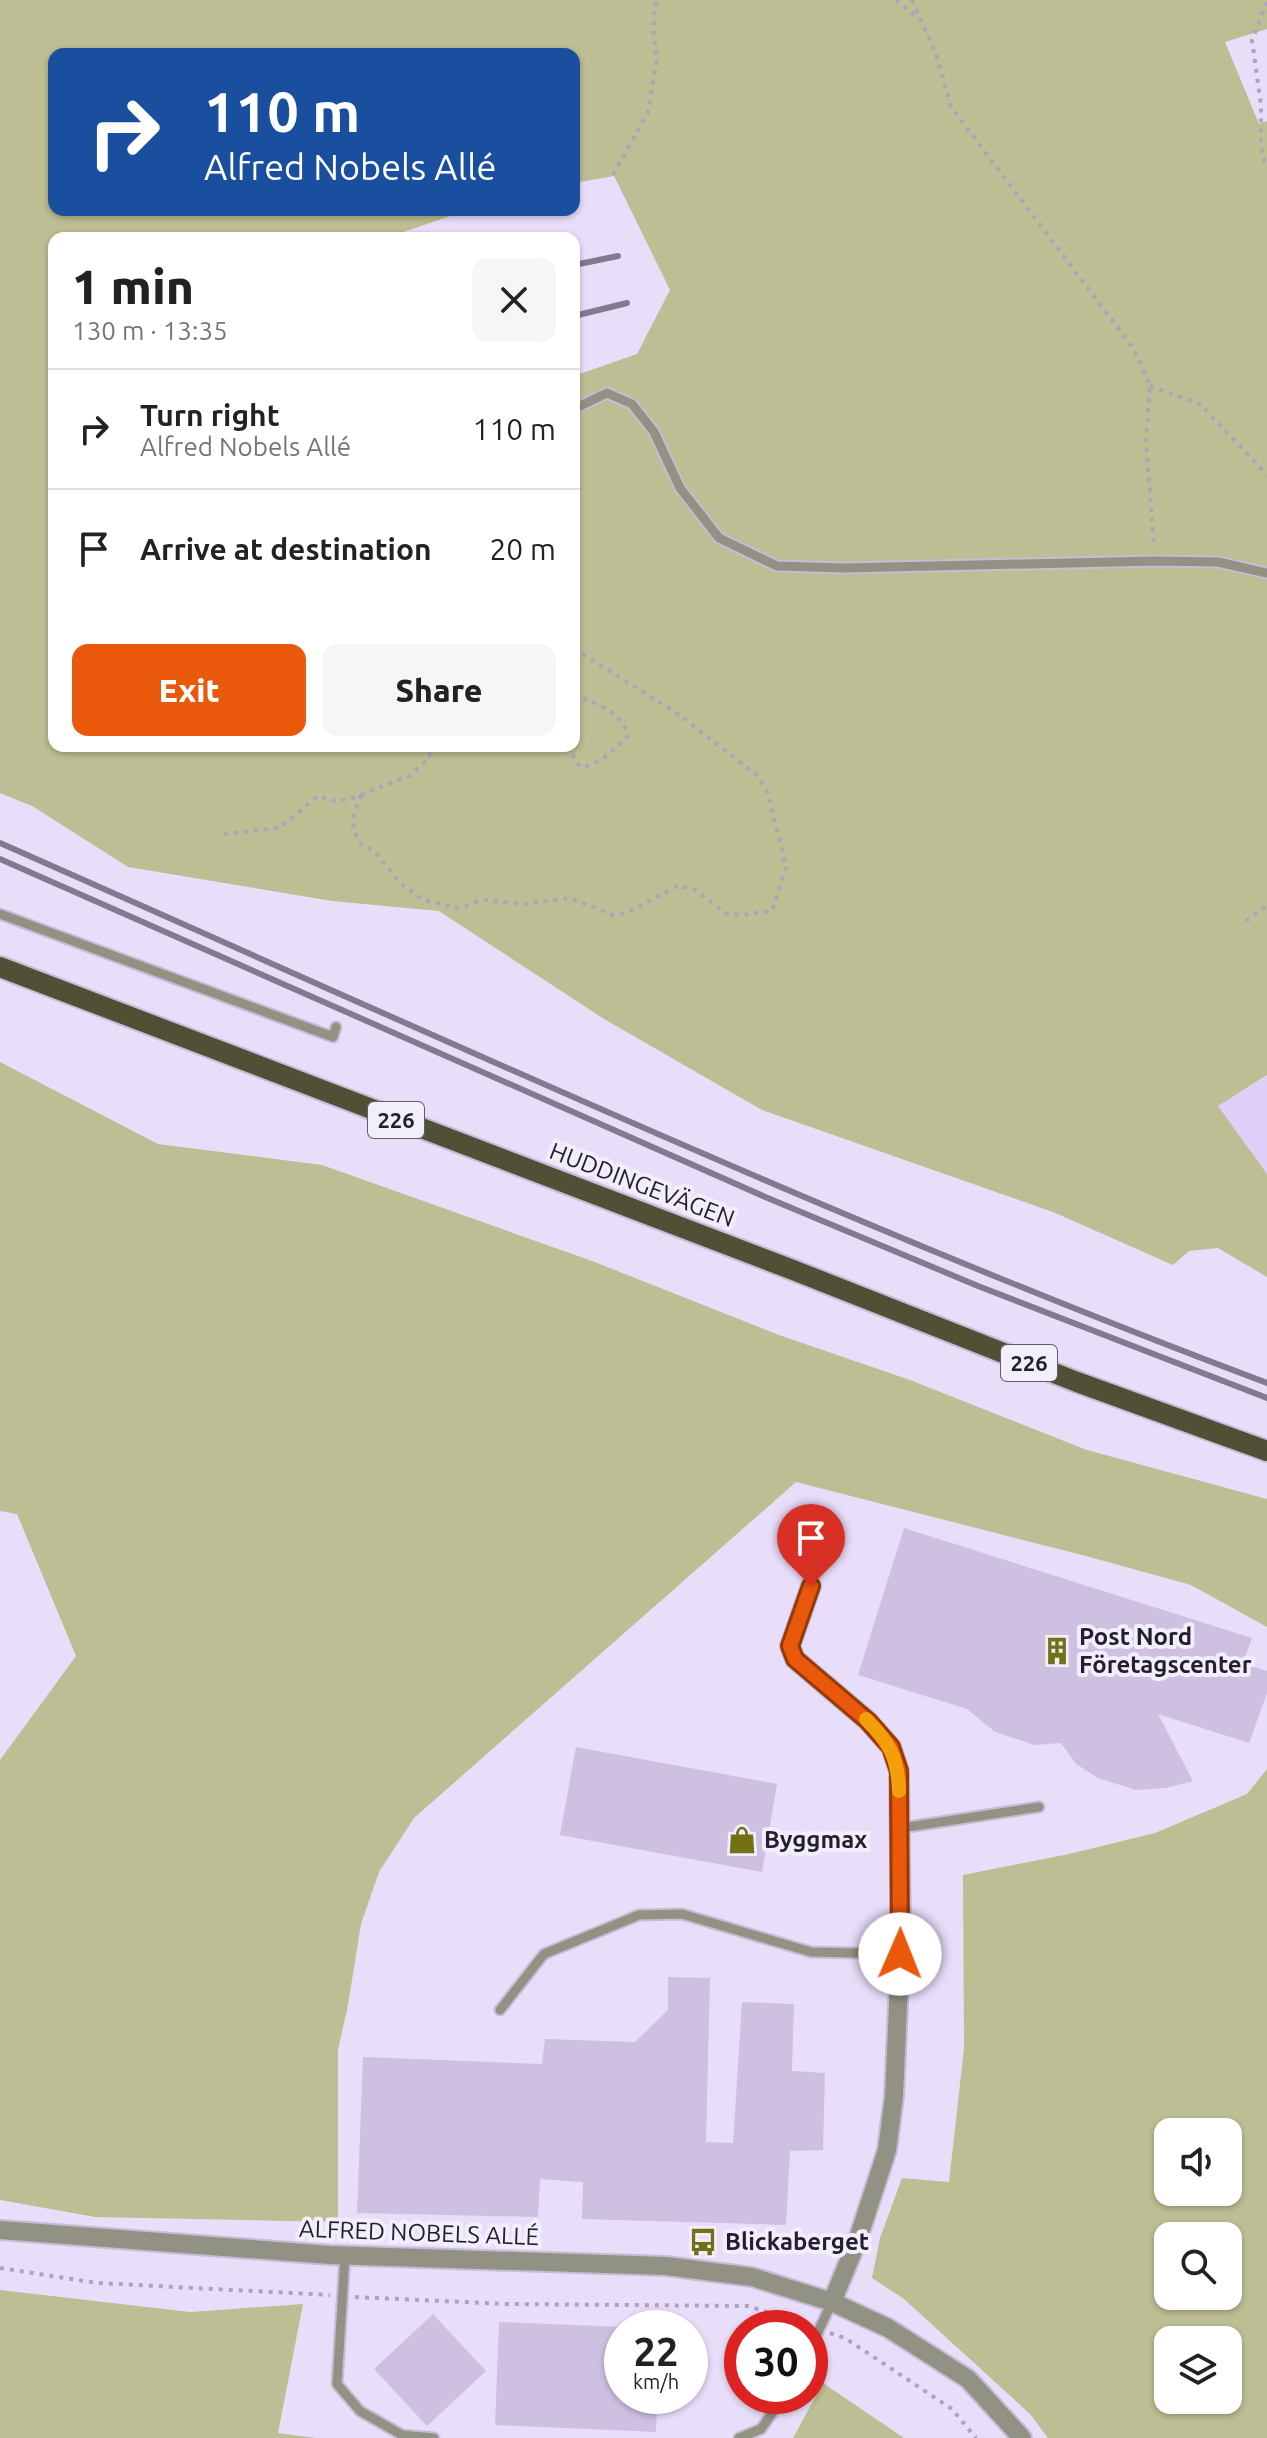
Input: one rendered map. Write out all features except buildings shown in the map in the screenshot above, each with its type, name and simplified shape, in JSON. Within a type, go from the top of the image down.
[{"type":"main road","name":"HUDDINGEVÄGEN","points":[[0,967],[1077,1382],[1267,1451]]},
{"type":"street","points":[[811,1586],[790,1646],[795,1659],[868,1721],[891,1747],[899,1771],[901,1828],[894,2096],[887,2150],[858,2239],[832,2302]]},
{"type":"street","name":"ALFRED NOBELS ALLÉ","points":[[0,2230],[345,2256],[666,2266],[752,2277],[832,2302],[888,2328],[968,2379],[1022,2438]]},
{"type":"lane","points":[[580,406],[607,393],[632,404],[654,432],[680,488],[719,538],[777,566],[844,568],[1155,561],[1218,562],[1267,573]]},
{"type":"lane","points":[[0,914],[333,1037],[336,1027]]},
{"type":"lane","points":[[901,1828],[1039,1807]]},
{"type":"lane","points":[[500,2010],[544,1954],[639,1915],[682,1914],[811,1952],[900,1954]]},
{"type":"lane","points":[[345,2256],[337,2384],[360,2411],[402,2435],[434,2438]]},
{"type":"lane","points":[[828,2311],[832,2302]]},
{"type":"lane","points":[[739,2438],[761,2429],[771,2414]]},
{"type":"path","points":[[613,175],[648,112],[657,59],[653,29],[656,0]]},
{"type":"path","points":[[896,0],[922,21]]},
{"type":"path","points":[[912,0],[936,54],[951,107],[1134,349],[1150,386],[1146,441],[1155,561]]},
{"type":"path","points":[[1267,1],[1252,40],[1261,105],[1261,147],[1264,161],[1267,162]]},
{"type":"path","points":[[1150,386],[1200,404],[1267,475]]},
{"type":"path","points":[[361,795],[354,814],[353,829],[362,845],[374,851],[400,883],[423,900],[460,908],[481,900],[524,904],[570,898],[613,915],[628,912],[677,886],[694,889],[727,914],[772,911],[786,867],[768,793],[758,776],[677,713],[580,653]]},
{"type":"path","points":[[571,752],[580,767],[588,766],[607,756],[628,736],[612,711],[580,698]]},
{"type":"path","points":[[224,834],[279,828],[318,796],[335,801],[350,799],[411,775],[428,759],[430,752]]},
{"type":"path","points":[[1246,921],[1267,905]]},
{"type":"path","points":[[0,2268],[98,2283],[507,2304],[748,2306],[761,2310]]},
{"type":"path","points":[[828,2332],[845,2338],[952,2409],[976,2438]]},
{"type":"shaded area","points":[[1267,1076],[1267,1174],[1217,1106]]},
{"type":"green space","points":[[0,0],[1267,0],[1267,29],[1225,42],[1259,124],[1267,121],[1267,1075],[1218,1106],[1267,1174],[1267,1277],[1218,1248],[1189,1251],[1173,1265],[1053,1212],[762,1110],[604,1019],[439,911],[332,901],[128,867],[32,806],[0,793]]},
{"type":"green space","points":[[0,1062],[158,1144],[322,1165],[592,1261],[779,1335],[910,1380],[1087,1450],[1267,1499],[1267,1627],[1191,1585],[796,1482],[414,1818],[379,1872],[361,1924],[338,2050],[338,2222],[95,2217],[0,2200],[0,1760],[76,1656],[17,1514],[0,1511]]},
{"type":"green space","points":[[1267,1769],[1267,2438],[1048,2438],[1030,2414],[904,2299],[872,2278],[880,2238],[902,2178],[949,2182],[964,2048],[963,1875],[1155,1833],[1247,1794]]},
{"type":"green space","points":[[0,2290],[190,2312],[303,2304],[278,2433],[316,2438],[0,2438]]},
{"type":"green space","points":[[828,2386],[904,2438],[793,2438],[806,2414],[828,2414]]},
{"type":"railway","points":[[580,264],[618,256]]},
{"type":"railway","points":[[580,315],[627,303]]},
{"type":"railway","points":[[0,843],[788,1190],[947,1257],[1267,1383]]},
{"type":"railway","points":[[0,859],[770,1199],[978,1286],[1267,1398]]},
{"type":"slow traffic","points":[[866,1719],[891,1747],[899,1771],[899,1791]]},
{"type":"place","name":"Post Nord Företagscenter","points":[[1057,1651]]},
{"type":"place","name":"Byggmax","points":[[742,1840]]},
{"type":"place","name":"Blickaberget","points":[[703,2242]]},
{"type":"route","points":[[811,1586],[790,1646],[795,1659],[868,1721],[891,1747],[899,1771],[900,1954]]}]
